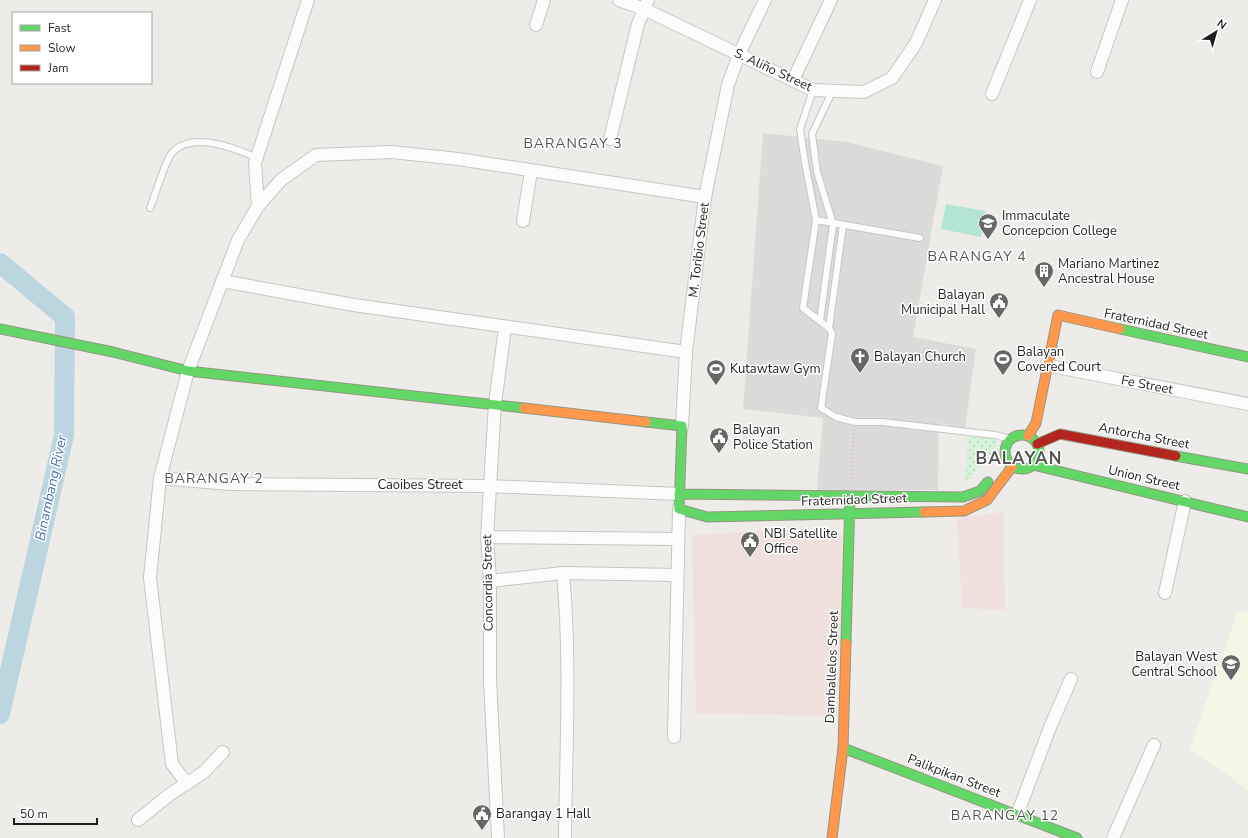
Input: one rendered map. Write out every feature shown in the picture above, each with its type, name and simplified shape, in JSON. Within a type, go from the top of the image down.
[{"type":"street","points":[[258,206],[255,163],[308,0]]},
{"type":"street","points":[[536,25],[544,0]]},
{"type":"street","name":"S. Aliño Street","points":[[619,0],[646,5],[739,54],[813,90],[832,92],[864,92],[892,78],[916,43],[935,0]]},
{"type":"street","name":"M. Toribio Street","points":[[679,509],[686,352],[706,197],[728,85],[739,54],[765,0]]},
{"type":"street","points":[[793,80],[831,0]]},
{"type":"street","points":[[992,94],[1030,0]]},
{"type":"street","points":[[1097,72],[1122,0]]},
{"type":"street","points":[[610,139],[638,24],[646,5]]},
{"type":"street","points":[[187,784],[172,764],[150,578],[160,478],[188,371],[238,240],[258,206],[281,180],[316,155],[392,152],[458,159],[706,197]]},
{"type":"street","points":[[522,222],[531,171]]},
{"type":"street","points":[[222,281],[354,305],[505,328],[686,352]]},
{"type":"street","name":"Fraternidad Street","points":[[1046,365],[1058,315],[1248,357]]},
{"type":"street","name":"Concordia Street","points":[[498,838],[490,680],[490,581],[487,537],[495,404],[505,328]]},
{"type":"street","points":[[0,329],[114,352],[188,371],[682,426]]},
{"type":"street","points":[[1028,436],[1036,423],[1046,365]]},
{"type":"street","name":"Fe Street","points":[[1046,365],[1248,404]]},
{"type":"street","name":"Antorcha Street","points":[[1037,444],[1060,434],[1248,470]]},
{"type":"street","points":[[1019,435],[1028,436],[1037,444],[1039,455],[1033,465],[1023,469],[1009,463],[1004,451],[1010,439],[1019,435]]},
{"type":"street","name":"Fraternidad Street","points":[[679,494],[963,497],[980,491],[995,473],[1009,463]]},
{"type":"street","name":"Fraternidad Street","points":[[679,509],[707,517],[964,511],[986,500],[1009,463]]},
{"type":"street","name":"Union Street","points":[[1033,465],[1248,517]]},
{"type":"street","name":"Caoibes Street","points":[[160,478],[230,484],[489,486],[679,494]]},
{"type":"street","name":"Damballelos Street","points":[[832,838],[843,748],[851,513],[850,496]]},
{"type":"street","points":[[1165,593],[1185,501]]},
{"type":"street","points":[[674,737],[679,509]]},
{"type":"street","points":[[487,537],[678,539]]},
{"type":"street","points":[[490,581],[563,573],[677,575]]},
{"type":"street","points":[[563,573],[566,609],[567,656],[565,836]]},
{"type":"street","points":[[1017,815],[1051,725],[1071,679]]},
{"type":"street","points":[[1113,838],[1154,745]]},
{"type":"street","name":"Palikpikan Street","points":[[843,748],[1077,838]]},
{"type":"street","points":[[138,820],[204,772],[223,752]]},
{"type":"lane","points":[[813,90],[800,129],[816,220],[803,308],[829,328],[832,333],[821,408],[836,417],[855,422],[882,422],[995,435],[1010,439]]},
{"type":"lane","points":[[820,321],[833,224],[817,172],[812,134],[832,92]]},
{"type":"lane","points":[[150,208],[171,154],[182,145],[200,142],[231,146],[257,158]]},
{"type":"lane","points":[[816,220],[842,226],[920,238]]},
{"type":"lane","points":[[829,328],[842,226]]},
{"type":"path","points":[[850,496],[855,422]]},
{"type":"shaded area","points":[[763,133],[847,142],[943,166],[913,337],[976,349],[965,428],[939,423],[938,490],[817,490],[823,418],[743,409]]},
{"type":"shaded area","points":[[1004,512],[1005,610],[962,608],[957,518]]},
{"type":"shaded area","points":[[834,527],[845,539],[837,716],[696,713],[692,535]]},
{"type":"shaded area","name":"Balayan West Central School","points":[[1238,611],[1248,613],[1248,790],[1190,749]]},
{"type":"green space","points":[[946,204],[986,211],[981,237],[941,229]]},
{"type":"green space","points":[[968,435],[998,438],[997,447],[965,484]]},
{"type":"waterway","name":"Binambang River","points":[[0,263],[65,317],[64,435],[0,714]]},
{"type":"traffic: fast","points":[[0,329],[113,352],[188,371],[524,408]]},
{"type":"traffic: fast","points":[[1120,329],[1248,357]]},
{"type":"traffic: fast","points":[[646,422],[682,426],[679,509],[707,517],[924,512]]},
{"type":"traffic: fast","points":[[1019,435],[1025,435],[1029,436],[1036,442],[1039,452],[1038,459],[1032,466],[1025,469],[1019,469],[1015,468],[1008,462],[1005,455],[1005,449],[1006,445],[1012,438],[1019,435]]},
{"type":"traffic: fast","points":[[1176,456],[1248,469]]},
{"type":"traffic: fast","points":[[1033,465],[1248,517]]},
{"type":"traffic: fast","points":[[679,494],[963,497],[980,491],[988,482]]},
{"type":"traffic: fast","points":[[846,643],[850,496]]},
{"type":"traffic: fast","points":[[843,748],[1077,838]]},
{"type":"traffic: slow","points":[[1028,436],[1036,423],[1058,315],[1120,329]]},
{"type":"traffic: slow","points":[[524,408],[646,422]]},
{"type":"traffic: slow","points":[[924,512],[964,511],[987,500],[1012,467]]},
{"type":"traffic: slow","points":[[832,838],[843,748],[846,643]]},
{"type":"traffic: jam","points":[[1037,444],[1060,434],[1176,456]]},
{"type":"place","name":"Immaculate Concepcion College","points":[[988,240]]},
{"type":"place","name":"Mariano Martinez Ancestral House","points":[[1044,288]]},
{"type":"place","name":"Balayan Municipal Hall","points":[[999,319]]},
{"type":"place","name":"Balayan Church","points":[[860,374]]},
{"type":"place","name":"Balayan Covered Court","points":[[1003,376]]},
{"type":"place","name":"Kutawtaw Gym","points":[[716,386]]},
{"type":"place","name":"Balayan Police Station","points":[[719,454]]},
{"type":"place","name":"NBI Satellite Office","points":[[750,558]]},
{"type":"place","name":"Balayan West Central School","points":[[1231,681]]},
{"type":"place","name":"Barangay 1 Hall","points":[[482,831]]},
{"type":"district","name":"BARANGAY 3","points":[[573,143]]},
{"type":"district","name":"BARANGAY 4","points":[[977,256]]},
{"type":"district","name":"BALAYAN","points":[[1019,458]]},
{"type":"district","name":"BARANGAY 2","points":[[214,478]]},
{"type":"district","name":"BARANGAY 12","points":[[1005,815]]}]
